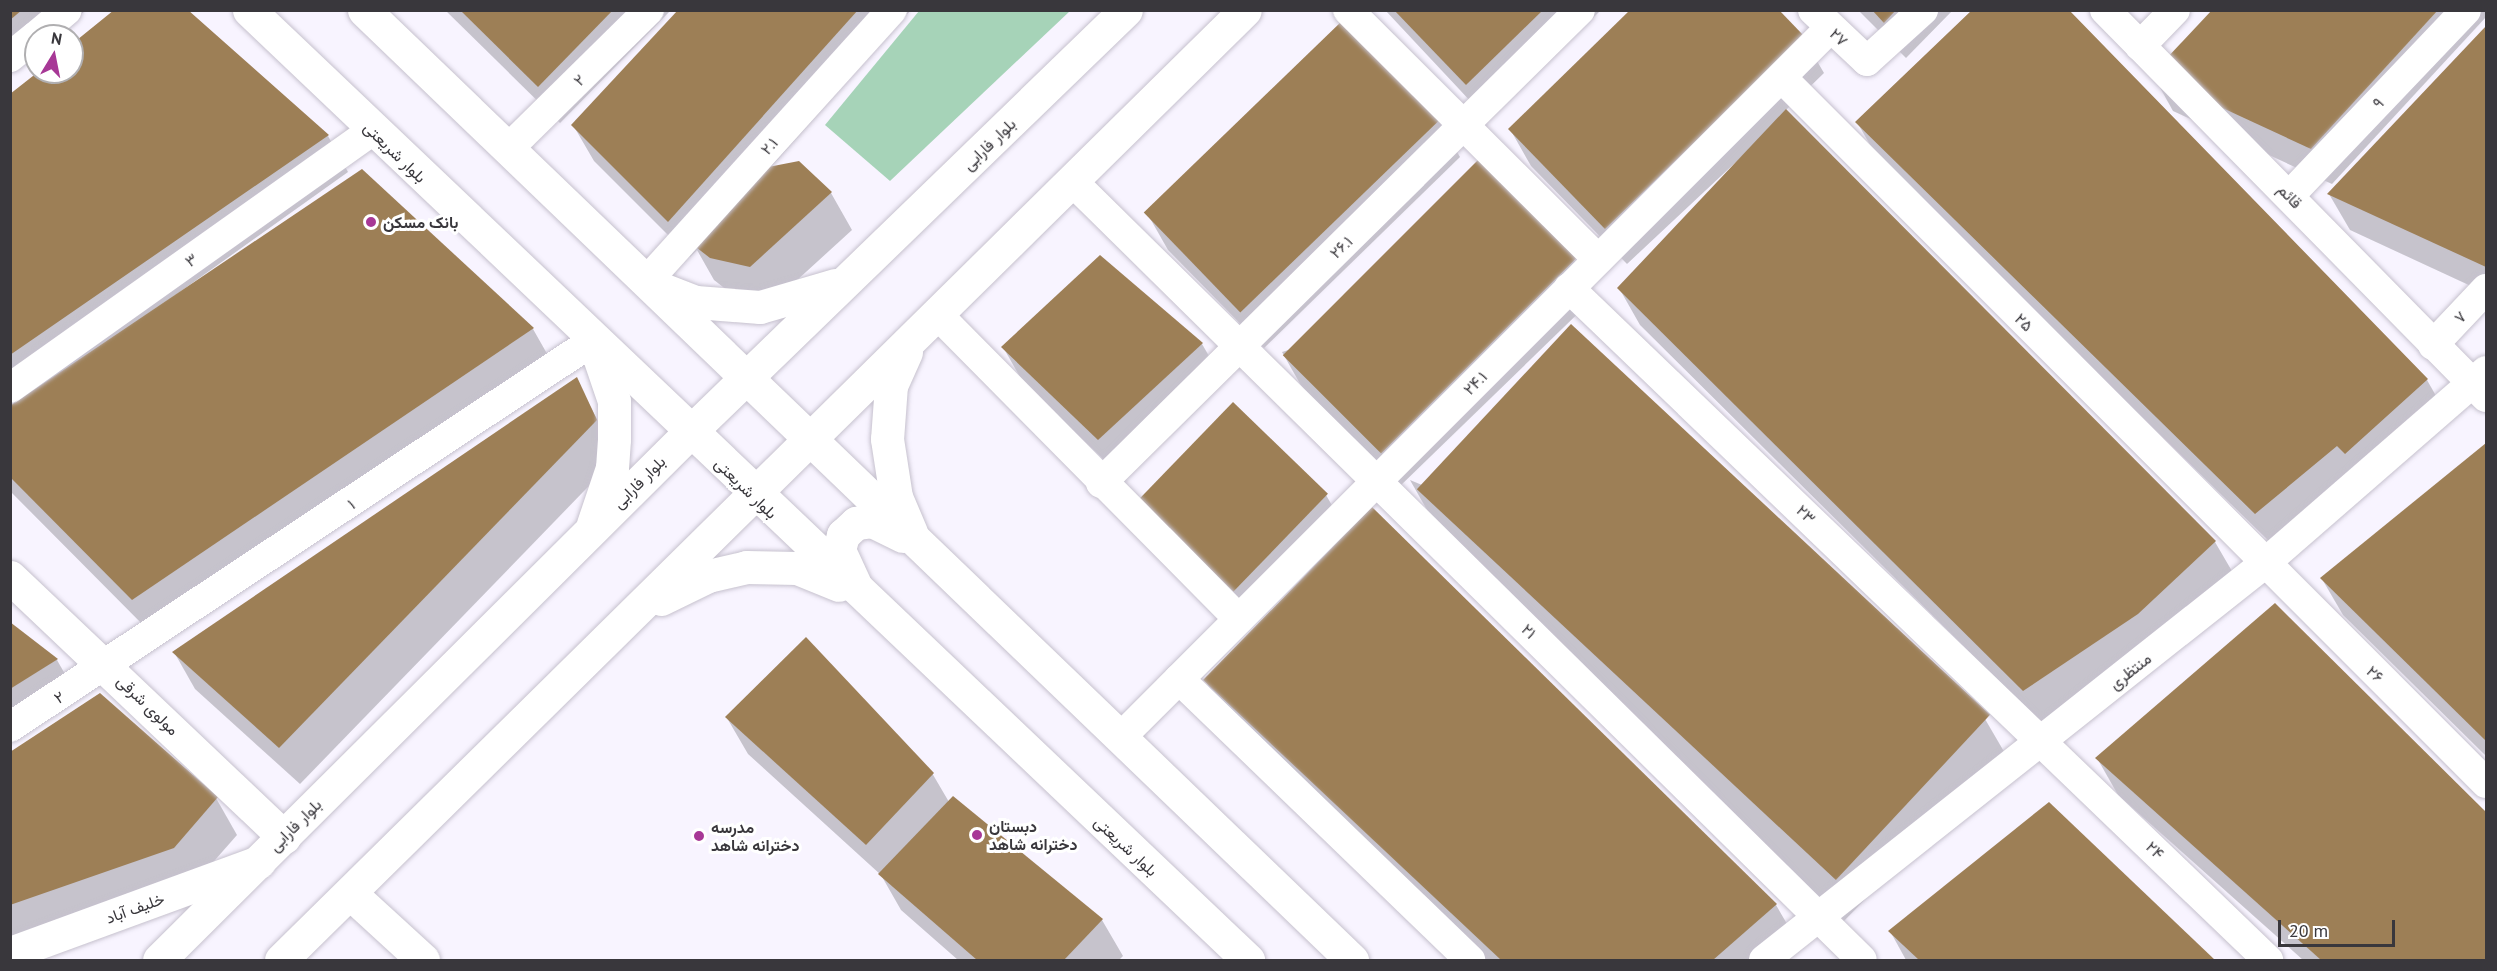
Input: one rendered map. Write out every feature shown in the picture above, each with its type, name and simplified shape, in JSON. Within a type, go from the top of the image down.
[{"type":"main road","name":"بلوار شریعتی","points":[[249,10],[753,496],[1248,960]]},
{"type":"main road","points":[[364,10],[747,378],[808,440],[1352,960]]},
{"type":"main road","name":"بلوار فارابی","points":[[159,960],[689,433],[1126,10]]},
{"type":"main road","points":[[281,960],[1245,10]]},
{"type":"main road","points":[[646,282],[696,302],[760,307],[848,280]]},
{"type":"main road","points":[[916,542],[896,497],[887,439],[891,385],[926,324]]},
{"type":"main road","points":[[589,533],[612,468],[614,439],[614,401],[592,341]]},
{"type":"main road","points":[[864,600],[846,571],[839,550],[843,535],[856,523],[872,521],[916,542]]},
{"type":"main road","points":[[635,611],[708,576],[776,565],[816,573],[864,600]]},
{"type":"main road","name":"مولوی شرقی","points":[[10,577],[108,666],[284,837]]},
{"type":"main road","name":"خلیف آباد","points":[[10,953],[259,862]]},
{"type":"main road","points":[[350,894],[423,960]]},
{"type":"street","points":[[50,24],[67,10]]},
{"type":"street","name":"۲","points":[[508,149],[649,10]]},
{"type":"street","name":"۲.۱","points":[[646,282],[892,10]]},
{"type":"street","points":[[1348,10],[1462,130],[1598,259]]},
{"type":"street","name":"۲۶.۱","points":[[1101,483],[1462,130],[1580,10]]},
{"type":"street","name":"۲۷","points":[[1821,19],[1867,61],[1923,10]]},
{"type":"street","name":"قائم","points":[[2104,10],[2290,195],[2433,345],[2482,384]]},
{"type":"street","points":[[2140,46],[2175,10]]},
{"type":"street","name":"۹","points":[[2290,195],[2466,10]]},
{"type":"street","name":"۲۴.۱","points":[[1120,738],[1598,259],[1783,79],[1821,19]]},
{"type":"street","points":[[10,57],[24,46]]},
{"type":"street","name":"۲۵","points":[[1783,79],[2264,564]]},
{"type":"street","name":"۳","points":[[10,388],[372,131]]},
{"type":"street","name":"۲۱","points":[[1072,181],[1862,960]]},
{"type":"street","name":"۲۳","points":[[1569,288],[2043,740]]},
{"type":"street","name":"۷","points":[[2433,345],[2487,289]]},
{"type":"street","points":[[926,324],[1101,483],[1239,619]]},
{"type":"street","name":"۱","points":[[108,666],[592,341]]},
{"type":"street","name":"منتظری","points":[[1764,960],[2264,564],[2482,384]]},
{"type":"street","name":"۲۶","points":[[2264,564],[2487,783]]},
{"type":"street","name":"۲","points":[[10,727],[108,666]]},
{"type":"street","points":[[1179,679],[1470,960]]},
{"type":"street","name":"۲۴","points":[[2043,740],[2268,960]]},
{"type":"green space","points":[[919,11],[1070,11],[890,181],[825,125]]},
{"type":"building","points":[[10,10],[22,10],[10,20]]},
{"type":"building","points":[[114,10],[188,10],[329,135],[10,355],[10,94],[24,83],[84,84],[84,34]]},
{"type":"building","points":[[460,10],[613,10],[538,87]]},
{"type":"building","points":[[678,10],[858,10],[668,222],[571,125]]},
{"type":"building","points":[[1394,10],[1543,10],[1466,85]]},
{"type":"building","points":[[1630,10],[1779,10],[1804,36],[1605,229],[1508,129]]},
{"type":"building","points":[[1872,10],[1896,10],[1884,23]]},
{"type":"building","points":[[1972,10],[2069,10],[2428,379],[2345,454],[2337,446],[2255,514],[1855,122]]},
{"type":"building","points":[[2212,10],[2438,10],[2311,149],[2151,75]]},
{"type":"building","points":[[1343,20],[1440,120],[1240,312],[1144,212]]},
{"type":"building","points":[[2486,26],[2486,267],[2327,194]]},
{"type":"building","points":[[1786,109],[2216,541],[2138,614],[2023,691],[1617,288]]},
{"type":"building","points":[[1478,160],[1576,258],[1381,453],[1283,355]]},
{"type":"building","points":[[799,161],[832,192],[750,267],[710,258],[692,244],[763,168]]},
{"type":"building","points":[[362,169],[534,328],[132,600],[10,477],[10,406]]},
{"type":"building","points":[[1100,255],[1203,343],[1098,440],[1001,347]]},
{"type":"building","points":[[1571,324],[1990,715],[1836,880],[1417,489]]},
{"type":"building","points":[[577,377],[597,420],[279,748],[172,652]]},
{"type":"building","points":[[1233,402],[1328,494],[1233,592],[1139,500]]},
{"type":"building","points":[[2486,443],[2486,741],[2320,578]]},
{"type":"building","points":[[1372,507],[1777,904],[1713,960],[1501,960],[1203,680]]},
{"type":"building","points":[[2275,603],[2486,812],[2486,960],[2321,960],[2095,758]]},
{"type":"building","points":[[10,622],[58,659],[10,689]]},
{"type":"building","points":[[806,637],[934,773],[866,845],[725,717]]},
{"type":"building","points":[[100,693],[218,797],[174,848],[10,905],[10,752]]},
{"type":"building","points":[[953,796],[1103,919],[1064,960],[977,960],[878,874]]},
{"type":"building","points":[[2049,802],[2215,960],[1919,960],[1888,931]]},
{"type":"place","name":"بانک مسکن","points":[[371,222]]},
{"type":"place","name":"دبستان دخترانه شاهد","points":[[977,835]]},
{"type":"place","name":"مدرسه دخترانه شاهد","points":[[699,836]]}]
